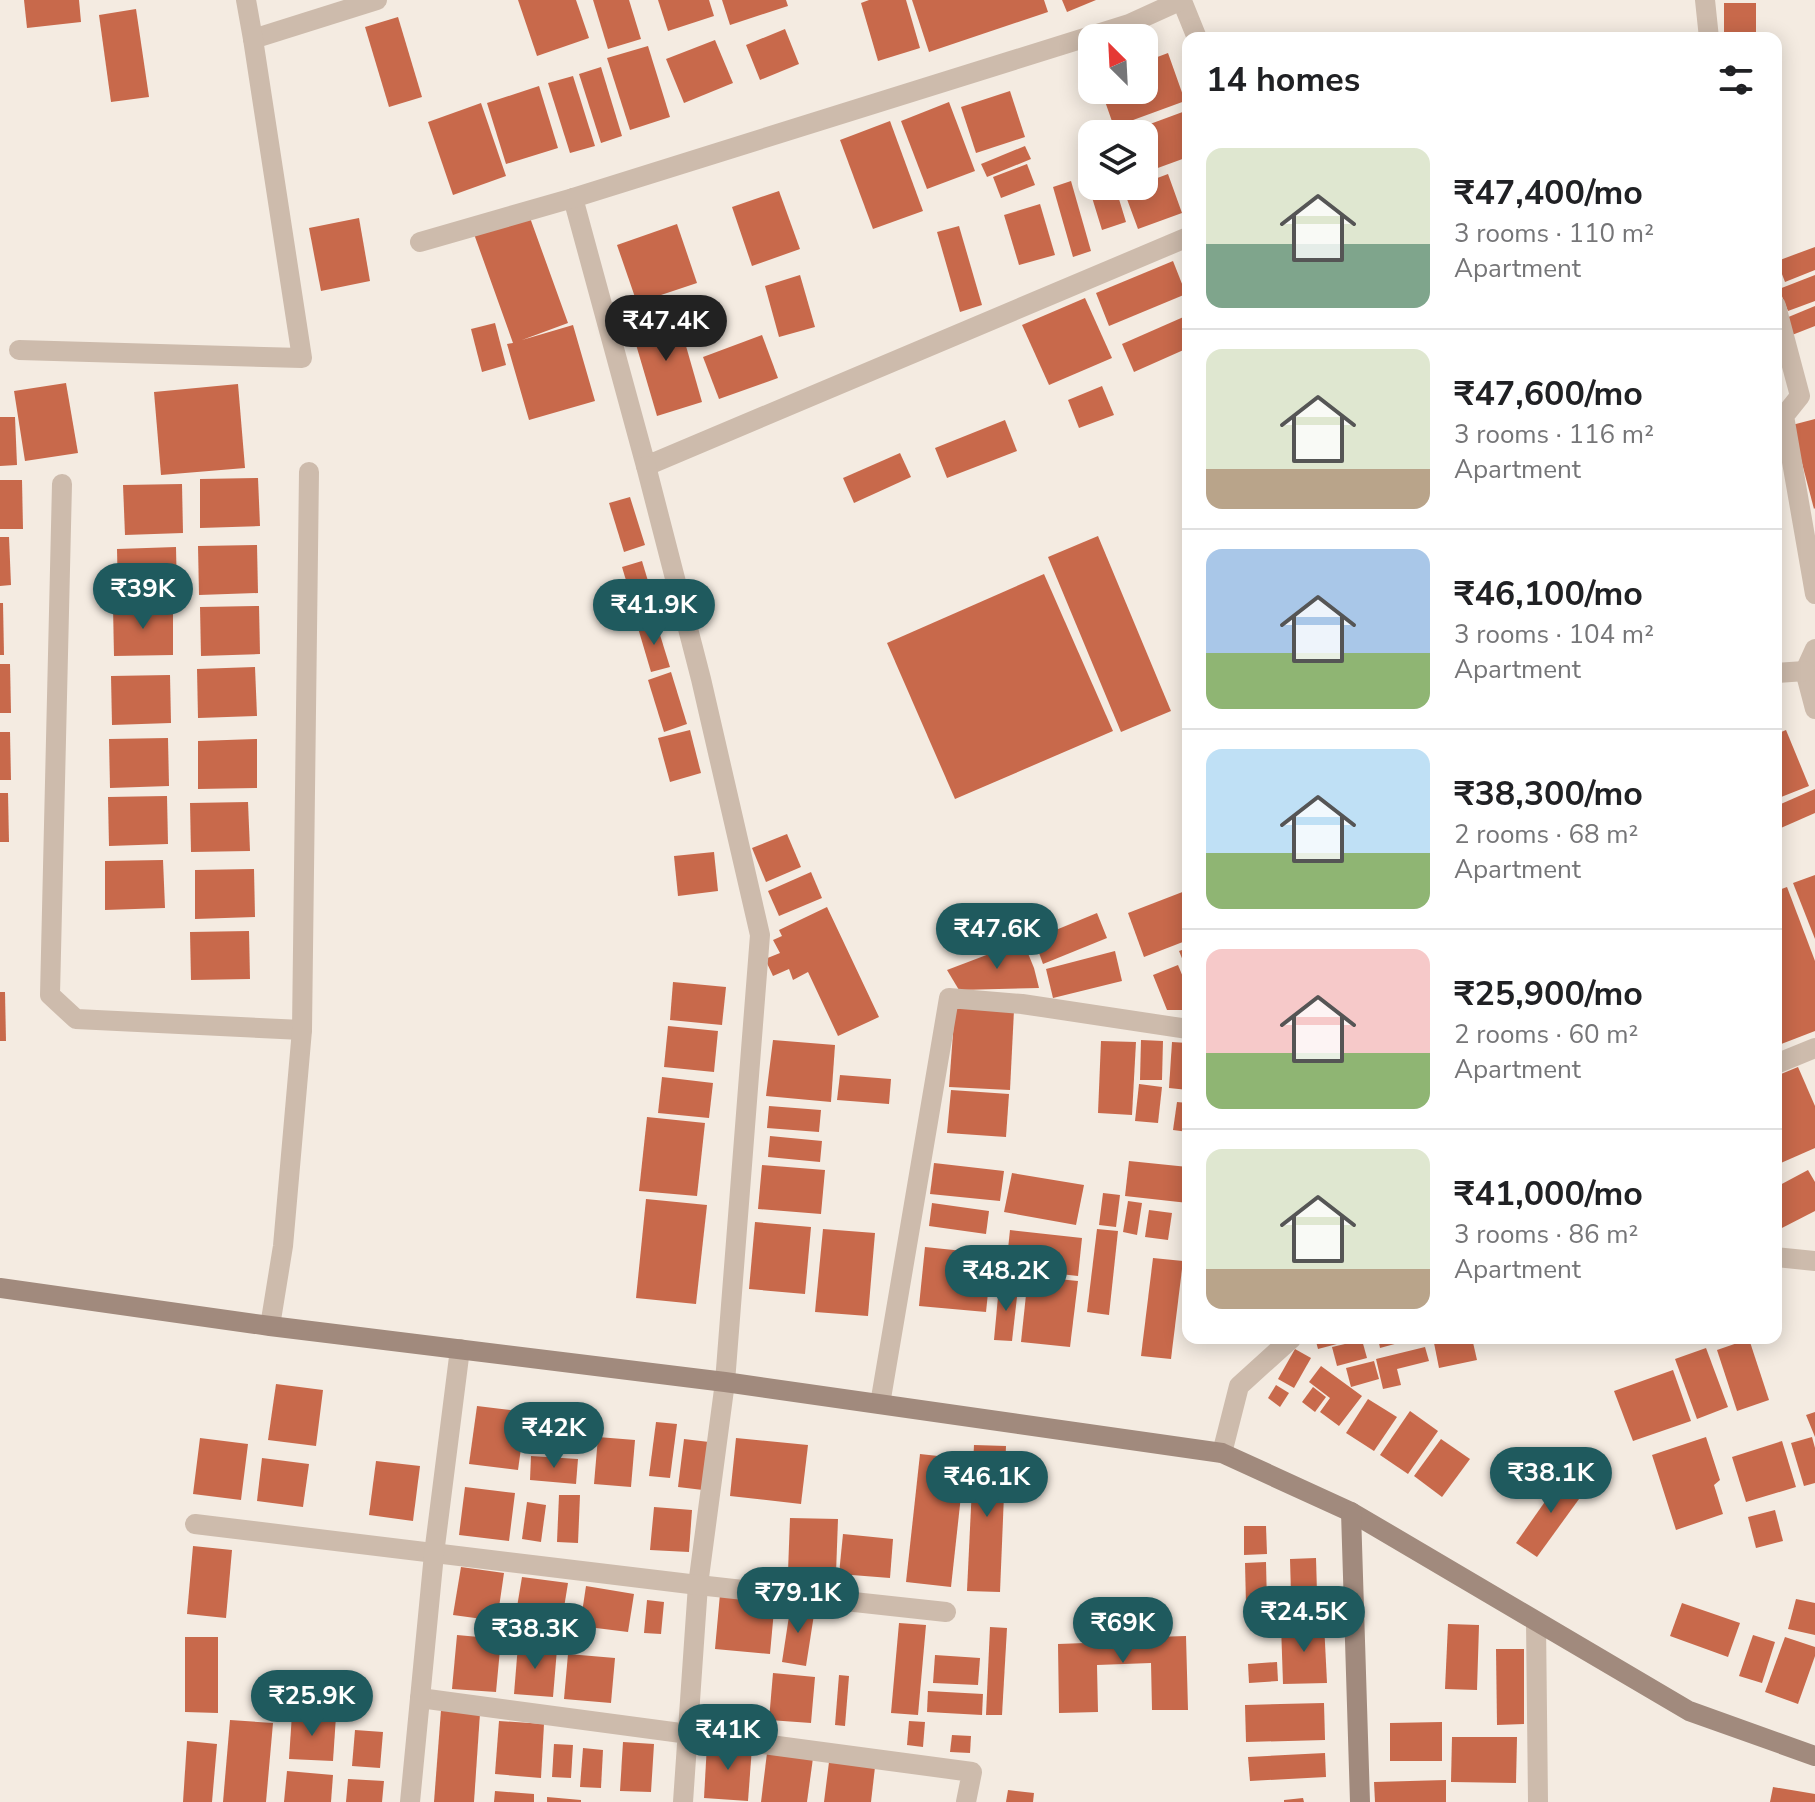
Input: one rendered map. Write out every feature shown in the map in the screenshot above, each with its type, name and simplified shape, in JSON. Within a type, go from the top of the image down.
[{"type":"street","points":[[19,350],[302,358],[246,0]]},
{"type":"street","points":[[253,39],[377,0]]},
{"type":"street","points":[[1705,0],[1708,32]]},
{"type":"street","points":[[420,242],[573,198],[1129,24],[1182,1],[1195,32]]},
{"type":"street","points":[[573,198],[701,679],[760,935],[725,1382],[698,1585],[683,1802]]},
{"type":"street","points":[[646,466],[1182,240]]},
{"type":"street","points":[[1782,328],[1800,396],[1782,415]]},
{"type":"street","points":[[1782,427],[1815,594]]},
{"type":"street","points":[[270,1326],[283,1246],[302,1030],[309,472]]},
{"type":"street","points":[[62,484],[50,995],[76,1019],[302,1030]]},
{"type":"street","points":[[1815,649],[1805,671],[1815,709]]},
{"type":"street","points":[[1782,673],[1805,671]]},
{"type":"street","points":[[880,1404],[949,998],[1022,1004],[1182,1028]]},
{"type":"street","points":[[1782,1062],[1815,1048]]},
{"type":"street","points":[[1782,1258],[1815,1261]]},
{"type":"street","points":[[0,1288],[270,1326],[725,1382],[1222,1453],[1351,1512],[1689,1711],[1815,1756]]},
{"type":"street","points":[[1222,1453],[1239,1386],[1285,1344]]},
{"type":"street","points":[[410,1802],[434,1554],[460,1349]]},
{"type":"street","points":[[1351,1512],[1360,1802]]},
{"type":"street","points":[[195,1524],[946,1612]]},
{"type":"street","points":[[1536,1622],[1538,1802]]},
{"type":"street","points":[[420,1698],[972,1772],[966,1802]]},
{"type":"building","points":[[24,0],[79,0],[81,22],[27,28]]},
{"type":"building","points":[[518,0],[576,0],[589,38],[537,56]]},
{"type":"building","points":[[593,0],[629,0],[641,39],[608,49]]},
{"type":"building","points":[[658,0],[709,0],[714,16],[668,31]]},
{"type":"building","points":[[722,0],[786,0],[788,6],[730,25]]},
{"type":"building","points":[[869,0],[906,0],[920,48],[878,61],[861,3]]},
{"type":"building","points":[[912,0],[1044,0],[1048,12],[929,52]]},
{"type":"building","points":[[1062,0],[1096,0],[1067,12]]},
{"type":"building","points":[[1724,3],[1756,3],[1756,32],[1724,32]]},
{"type":"building","points":[[136,9],[149,97],[111,102],[99,15]]},
{"type":"building","points":[[398,17],[422,97],[389,107],[365,27]]},
{"type":"building","points":[[785,29],[799,64],[760,80],[746,45]]},
{"type":"building","points":[[715,40],[733,83],[684,103],[666,59]]},
{"type":"building","points":[[648,46],[670,117],[630,130],[607,58]]},
{"type":"building","points":[[1168,53],[1182,93],[1182,102],[1133,120],[1112,120],[1106,104],[1158,104],[1158,57]]},
{"type":"building","points":[[601,67],[622,136],[601,143],[579,74]]},
{"type":"building","points":[[573,76],[595,146],[570,153],[548,83]]},
{"type":"building","points":[[539,86],[558,148],[506,164],[487,103]]},
{"type":"building","points":[[1010,91],[1025,137],[976,153],[961,107]]},
{"type":"building","points":[[949,102],[975,171],[927,189],[901,121]]},
{"type":"building","points":[[481,103],[506,176],[453,195],[428,122]]},
{"type":"building","points":[[1182,112],[1182,159],[1158,168],[1158,121]]},
{"type":"building","points":[[890,121],[923,211],[873,229],[840,140]]},
{"type":"building","points":[[1025,146],[1031,159],[987,177],[981,164]]},
{"type":"building","points":[[1027,164],[1035,185],[1001,198],[993,177]]},
{"type":"building","points":[[1168,174],[1182,213],[1138,229],[1127,200],[1158,200],[1158,178]]},
{"type":"building","points":[[1071,181],[1091,251],[1073,257],[1053,187]]},
{"type":"building","points":[[779,191],[800,249],[752,266],[732,207]]},
{"type":"building","points":[[1093,200],[1119,200],[1126,222],[1102,230]]},
{"type":"building","points":[[1040,204],[1055,255],[1019,265],[1004,215]]},
{"type":"building","points":[[529,215],[568,323],[522,340],[573,325],[595,401],[529,420],[507,344],[513,343],[474,234]]},
{"type":"building","points":[[359,218],[370,281],[321,291],[309,228]]},
{"type":"building","points":[[677,224],[697,283],[637,303],[617,245]]},
{"type":"building","points":[[959,226],[982,305],[960,312],[937,232]]},
{"type":"building","points":[[1815,247],[1815,270],[1785,282],[1782,259]]},
{"type":"building","points":[[1173,261],[1182,284],[1182,296],[1109,326],[1096,293]]},
{"type":"building","points":[[800,275],[815,327],[779,337],[765,286]]},
{"type":"building","points":[[1815,275],[1815,301],[1788,311],[1782,288]]},
{"type":"building","points":[[1085,298],[1112,358],[1049,385],[1022,325]]},
{"type":"building","points":[[1815,306],[1815,326],[1792,335],[1786,318]]},
{"type":"building","points":[[676,311],[702,402],[657,416],[630,324]]},
{"type":"building","points":[[1182,318],[1182,351],[1134,372],[1122,344]]},
{"type":"building","points":[[495,323],[506,365],[482,372],[471,329]]},
{"type":"building","points":[[762,335],[778,378],[719,399],[703,357]]},
{"type":"building","points":[[66,383],[78,453],[25,461],[14,391]]},
{"type":"building","points":[[238,384],[245,468],[161,475],[154,392]]},
{"type":"building","points":[[1102,386],[1114,415],[1079,428],[1068,400]]},
{"type":"building","points":[[0,417],[15,417],[17,465],[0,466]]},
{"type":"building","points":[[1815,419],[1815,508],[1814,509],[1792,425]]},
{"type":"building","points":[[1005,420],[1017,451],[947,478],[935,448]]},
{"type":"building","points":[[900,453],[911,477],[854,503],[843,478]]},
{"type":"building","points":[[258,478],[260,526],[200,528],[200,479]]},
{"type":"building","points":[[0,480],[22,480],[23,529],[0,529]]},
{"type":"building","points":[[182,484],[183,533],[125,535],[123,485]]},
{"type":"building","points":[[630,497],[645,545],[624,552],[609,503]]},
{"type":"building","points":[[1098,536],[1171,711],[1121,732],[1048,557]]},
{"type":"building","points":[[0,537],[9,537],[11,585],[0,586]]},
{"type":"building","points":[[257,545],[258,593],[199,595],[198,546]]},
{"type":"building","points":[[176,547],[177,596],[118,597],[117,549]]},
{"type":"building","points":[[642,561],[657,611],[637,617],[622,567]]},
{"type":"building","points":[[1044,574],[1113,731],[955,799],[887,643]]},
{"type":"building","points":[[0,603],[3,603],[4,655],[0,655]]},
{"type":"building","points":[[173,606],[173,655],[114,656],[113,607]]},
{"type":"building","points":[[259,606],[260,654],[201,656],[200,607]]},
{"type":"building","points":[[656,622],[670,667],[651,672],[638,628]]},
{"type":"building","points":[[0,664],[10,664],[11,713],[0,713]]},
{"type":"building","points":[[255,667],[257,716],[198,718],[197,669]]},
{"type":"building","points":[[671,672],[687,724],[664,732],[648,680]]},
{"type":"building","points":[[170,675],[171,723],[112,725],[111,676]]},
{"type":"building","points":[[690,730],[701,773],[670,782],[658,738]]},
{"type":"building","points":[[1786,730],[1809,786],[1782,797],[1782,732]]},
{"type":"building","points":[[0,732],[10,732],[11,780],[0,780]]},
{"type":"building","points":[[168,738],[169,786],[110,788],[109,739]]},
{"type":"building","points":[[257,739],[257,788],[198,789],[198,741]]},
{"type":"building","points":[[1815,789],[1815,813],[1782,827],[1782,803]]},
{"type":"building","points":[[0,793],[8,793],[9,842],[0,842]]},
{"type":"building","points":[[167,796],[168,844],[109,846],[108,797]]},
{"type":"building","points":[[248,802],[250,851],[191,852],[190,803]]},
{"type":"building","points":[[787,834],[801,867],[766,882],[752,848]]},
{"type":"building","points":[[714,852],[718,891],[678,896],[674,856]]},
{"type":"building","points":[[163,860],[165,908],[105,910],[105,861]]},
{"type":"building","points":[[254,869],[255,917],[195,919],[195,870]]},
{"type":"building","points":[[811,872],[822,898],[779,916],[768,891]]},
{"type":"building","points":[[1815,875],[1815,939],[1793,883]]},
{"type":"building","points":[[1787,887],[1815,961],[1815,1031],[1782,1044],[1782,889]]},
{"type":"building","points":[[1182,892],[1182,942],[1144,957],[1128,913]]},
{"type":"building","points":[[827,907],[879,1017],[838,1036],[808,972],[793,980],[789,969],[773,976],[765,959],[780,953],[773,940],[782,936],[779,930]]},
{"type":"building","points":[[1097,913],[1107,938],[1043,964],[1034,939]]},
{"type":"building","points":[[249,931],[250,979],[191,980],[190,932]]},
{"type":"building","points":[[1023,941],[1039,988],[959,990],[947,970]]},
{"type":"building","points":[[1115,951],[1122,981],[1053,998],[1046,969]]},
{"type":"building","points":[[1178,965],[1182,975],[1182,1010],[1167,1010],[1153,975]]},
{"type":"building","points":[[673,982],[726,987],[722,1025],[670,1020]]},
{"type":"building","points":[[0,992],[5,992],[6,1041],[0,1041]]},
{"type":"building","points":[[955,1007],[1014,1010],[1010,1090],[949,1087]]},
{"type":"building","points":[[668,1026],[718,1031],[714,1072],[664,1067]]},
{"type":"building","points":[[773,1040],[835,1045],[831,1102],[766,1096]]},
{"type":"building","points":[[1141,1040],[1163,1041],[1162,1080],[1140,1080]]},
{"type":"building","points":[[1101,1041],[1136,1042],[1132,1115],[1098,1113]]},
{"type":"building","points":[[1172,1042],[1182,1043],[1182,1089],[1169,1088]]},
{"type":"building","points":[[1798,1067],[1815,1106],[1815,1148],[1782,1162],[1782,1074]]},
{"type":"building","points":[[840,1075],[891,1079],[889,1104],[837,1100]]},
{"type":"building","points":[[662,1077],[713,1083],[709,1118],[658,1113]]},
{"type":"building","points":[[1139,1084],[1162,1087],[1158,1123],[1135,1121]]},
{"type":"building","points":[[951,1090],[1009,1094],[1006,1137],[947,1133]]},
{"type":"building","points":[[1177,1102],[1182,1102],[1182,1131],[1173,1130]]},
{"type":"building","points":[[769,1106],[821,1110],[819,1132],[767,1128]]},
{"type":"building","points":[[647,1117],[705,1123],[697,1196],[639,1191]]},
{"type":"building","points":[[770,1136],[822,1141],[820,1162],[768,1157]]},
{"type":"building","points":[[1129,1161],[1182,1166],[1182,1202],[1125,1196]]},
{"type":"building","points":[[934,1163],[1004,1171],[1000,1201],[930,1194]]},
{"type":"building","points":[[762,1165],[825,1170],[821,1214],[758,1209]]},
{"type":"building","points":[[1808,1170],[1815,1182],[1815,1211],[1782,1228],[1782,1184]]},
{"type":"building","points":[[1012,1173],[1084,1185],[1076,1225],[1004,1212]]},
{"type":"building","points":[[1103,1193],[1120,1195],[1116,1227],[1099,1225]]},
{"type":"building","points":[[646,1199],[707,1205],[696,1304],[636,1298]]},
{"type":"building","points":[[1128,1201],[1142,1203],[1137,1235],[1123,1232]]},
{"type":"building","points":[[932,1203],[989,1211],[986,1234],[929,1226]]},
{"type":"building","points":[[1149,1210],[1172,1213],[1168,1240],[1145,1237]]},
{"type":"building","points":[[755,1222],[811,1227],[805,1294],[749,1289]]},
{"type":"building","points":[[823,1229],[875,1233],[868,1316],[815,1312]]},
{"type":"building","points":[[1097,1229],[1118,1231],[1109,1315],[1087,1312]]},
{"type":"building","points":[[1010,1230],[1082,1238],[1078,1276],[1006,1268]]},
{"type":"building","points":[[925,1247],[992,1254],[986,1312],[919,1306]]},
{"type":"building","points":[[1153,1258],[1182,1261],[1171,1359],[1141,1356]]},
{"type":"building","points":[[1028,1276],[1078,1281],[1070,1347],[1021,1342]]},
{"type":"building","points":[[999,1286],[1018,1288],[1012,1341],[994,1340]]},
{"type":"building","points":[[1317,1344],[1337,1344],[1318,1349]]},
{"type":"building","points":[[1363,1344],[1367,1358],[1337,1366],[1332,1347]]},
{"type":"building","points":[[1434,1344],[1473,1344],[1477,1360],[1439,1368]]},
{"type":"building","points":[[1734,1344],[1751,1344],[1769,1400],[1737,1411],[1717,1350]]},
{"type":"building","points":[[1425,1347],[1429,1361],[1397,1369],[1401,1385],[1383,1389],[1376,1359]]},
{"type":"building","points":[[1706,1348],[1728,1407],[1697,1419],[1675,1359]]},
{"type":"building","points":[[1295,1349],[1311,1358],[1294,1388],[1278,1379]]},
{"type":"building","points":[[1374,1361],[1379,1379],[1351,1387],[1346,1368]]},
{"type":"building","points":[[1321,1366],[1362,1396],[1339,1426],[1320,1412],[1330,1398],[1309,1382]]},
{"type":"building","points":[[1673,1370],[1691,1421],[1633,1441],[1614,1391]]},
{"type":"building","points":[[276,1384],[323,1390],[316,1446],[268,1440]]},
{"type":"building","points":[[1276,1385],[1289,1393],[1280,1407],[1268,1398]]},
{"type":"building","points":[[1313,1387],[1326,1397],[1315,1412],[1302,1402]]},
{"type":"building","points":[[1368,1399],[1397,1417],[1374,1451],[1346,1433]]},
{"type":"building","points":[[477,1406],[526,1412],[518,1470],[469,1464]]},
{"type":"building","points":[[1410,1411],[1438,1431],[1408,1474],[1380,1455]]},
{"type":"building","points":[[547,1412],[577,1415],[572,1449],[543,1445]]},
{"type":"building","points":[[1815,1412],[1815,1437],[1806,1415]]},
{"type":"building","points":[[656,1422],[677,1424],[670,1478],[649,1476]]},
{"type":"building","points":[[598,1437],[635,1440],[631,1487],[594,1484]]},
{"type":"building","points":[[1706,1437],[1720,1480],[1714,1485],[1723,1514],[1676,1530],[1652,1455]]},
{"type":"building","points":[[1812,1437],[1815,1483],[1804,1486],[1791,1443]]},
{"type":"building","points":[[200,1438],[248,1444],[241,1500],[193,1494]]},
{"type":"building","points":[[736,1438],[808,1445],[801,1504],[730,1496]]},
{"type":"building","points":[[684,1439],[709,1442],[703,1490],[678,1487]]},
{"type":"building","points":[[1441,1439],[1470,1459],[1442,1497],[1414,1476]]},
{"type":"building","points":[[1782,1441],[1796,1487],[1746,1502],[1732,1457]]},
{"type":"building","points":[[974,1445],[1006,1446],[1000,1592],[967,1591]]},
{"type":"building","points":[[920,1454],[965,1459],[951,1587],[906,1582]]},
{"type":"building","points":[[531,1456],[578,1459],[576,1484],[530,1480]]},
{"type":"building","points":[[262,1458],[309,1464],[303,1507],[257,1501]]},
{"type":"building","points":[[376,1461],[420,1466],[413,1521],[369,1515]]},
{"type":"building","points":[[1565,1473],[1587,1488],[1537,1557],[1516,1543]]},
{"type":"building","points":[[465,1487],[515,1493],[509,1541],[459,1535]]},
{"type":"building","points":[[559,1495],[580,1495],[578,1543],[557,1542]]},
{"type":"building","points":[[527,1502],[546,1505],[541,1542],[522,1539]]},
{"type":"building","points":[[654,1507],[692,1510],[689,1552],[650,1550]]},
{"type":"building","points":[[1775,1510],[1783,1541],[1756,1548],[1748,1517]]},
{"type":"building","points":[[790,1518],[838,1519],[836,1574],[788,1572]]},
{"type":"building","points":[[1244,1526],[1266,1526],[1267,1554],[1244,1555]]},
{"type":"building","points":[[843,1534],[893,1539],[890,1578],[839,1574]]},
{"type":"building","points":[[193,1546],[232,1550],[226,1618],[187,1614]]},
{"type":"building","points":[[1316,1558],[1317,1593],[1291,1594],[1290,1559]]},
{"type":"building","points":[[1266,1562],[1267,1605],[1246,1605],[1245,1563]]},
{"type":"building","points":[[461,1567],[504,1573],[497,1621],[453,1615]]},
{"type":"building","points":[[522,1577],[568,1583],[561,1626],[515,1619]]},
{"type":"building","points":[[586,1586],[634,1594],[628,1632],[580,1626]]},
{"type":"building","points":[[720,1594],[775,1599],[770,1654],[715,1649]]},
{"type":"building","points":[[1796,1599],[1815,1603],[1815,1635],[1788,1629]]},
{"type":"building","points":[[647,1600],[664,1602],[661,1634],[644,1633]]},
{"type":"building","points":[[791,1603],[815,1608],[806,1666],[782,1662]]},
{"type":"building","points":[[1682,1603],[1740,1623],[1728,1657],[1670,1636]]},
{"type":"building","points":[[1154,1622],[1154,1637],[1186,1636],[1188,1710],[1152,1710],[1151,1663],[1097,1665],[1098,1712],[1059,1713],[1058,1644],[1085,1643],[1085,1624]]},
{"type":"building","points":[[899,1623],[926,1625],[918,1715],[891,1713]]},
{"type":"building","points":[[1324,1623],[1327,1683],[1283,1684],[1281,1625]]},
{"type":"building","points":[[1448,1624],[1479,1625],[1477,1690],[1445,1689]]},
{"type":"building","points":[[990,1627],[1007,1628],[1002,1715],[986,1715]]},
{"type":"building","points":[[457,1635],[501,1639],[496,1692],[452,1689]]},
{"type":"building","points":[[1753,1635],[1775,1642],[1762,1683],[1739,1676]]},
{"type":"building","points":[[185,1637],[218,1637],[218,1713],[185,1712]]},
{"type":"building","points":[[1785,1637],[1815,1647],[1815,1656],[1798,1704],[1765,1692]]},
{"type":"building","points":[[518,1645],[557,1649],[553,1697],[514,1694]]},
{"type":"building","points":[[1496,1649],[1524,1649],[1524,1724],[1497,1725]]},
{"type":"building","points":[[568,1654],[615,1658],[611,1703],[564,1699]]},
{"type":"building","points":[[935,1655],[980,1658],[978,1685],[933,1683]]},
{"type":"building","points":[[1277,1662],[1278,1681],[1249,1683],[1248,1664]]},
{"type":"building","points":[[773,1673],[815,1677],[811,1723],[769,1720]]},
{"type":"building","points":[[839,1675],[849,1676],[845,1726],[835,1725]]},
{"type":"building","points":[[928,1691],[983,1694],[982,1715],[927,1712]]},
{"type":"building","points":[[1324,1703],[1325,1740],[1246,1742],[1245,1705]]},
{"type":"building","points":[[441,1710],[480,1713],[474,1802],[434,1802]]},
{"type":"building","points":[[292,1714],[336,1716],[333,1761],[289,1759]]},
{"type":"building","points":[[230,1720],[273,1723],[266,1802],[223,1802]]},
{"type":"building","points":[[499,1721],[544,1724],[541,1778],[495,1774]]},
{"type":"building","points":[[909,1721],[925,1722],[923,1747],[907,1745]]},
{"type":"building","points":[[1442,1722],[1442,1761],[1390,1761],[1390,1723]]},
{"type":"building","points":[[355,1730],[383,1732],[380,1768],[352,1766]]},
{"type":"building","points":[[952,1735],[971,1736],[970,1753],[950,1752]]},
{"type":"building","points":[[1452,1737],[1517,1737],[1516,1783],[1451,1782]]},
{"type":"building","points":[[187,1741],[217,1744],[212,1802],[183,1802]]},
{"type":"building","points":[[623,1742],[654,1744],[651,1792],[620,1791]]},
{"type":"building","points":[[554,1744],[573,1745],[571,1778],[552,1777]]},
{"type":"building","points":[[707,1744],[752,1747],[748,1801],[704,1798]]},
{"type":"building","points":[[583,1748],[603,1750],[601,1788],[580,1787]]},
{"type":"building","points":[[767,1753],[813,1758],[807,1802],[761,1802]]},
{"type":"building","points":[[1325,1753],[1326,1777],[1250,1781],[1248,1757]]},
{"type":"building","points":[[829,1762],[875,1767],[871,1802],[824,1802]]},
{"type":"building","points":[[287,1771],[333,1775],[331,1802],[284,1802]]},
{"type":"building","points":[[348,1779],[384,1781],[382,1802],[346,1802]]},
{"type":"building","points":[[1446,1780],[1446,1802],[1375,1802],[1374,1782]]},
{"type":"building","points":[[1773,1787],[1815,1794],[1815,1802],[1770,1802]]},
{"type":"building","points":[[1008,1790],[1034,1793],[1033,1802],[1006,1802]]},
{"type":"building","points":[[495,1791],[534,1794],[534,1802],[494,1802]]},
{"type":"building","points":[[547,1797],[581,1800],[581,1802],[547,1802]]},
{"type":"building","points":[[1303,1798],[1304,1802],[1284,1802],[1284,1800]]}]
